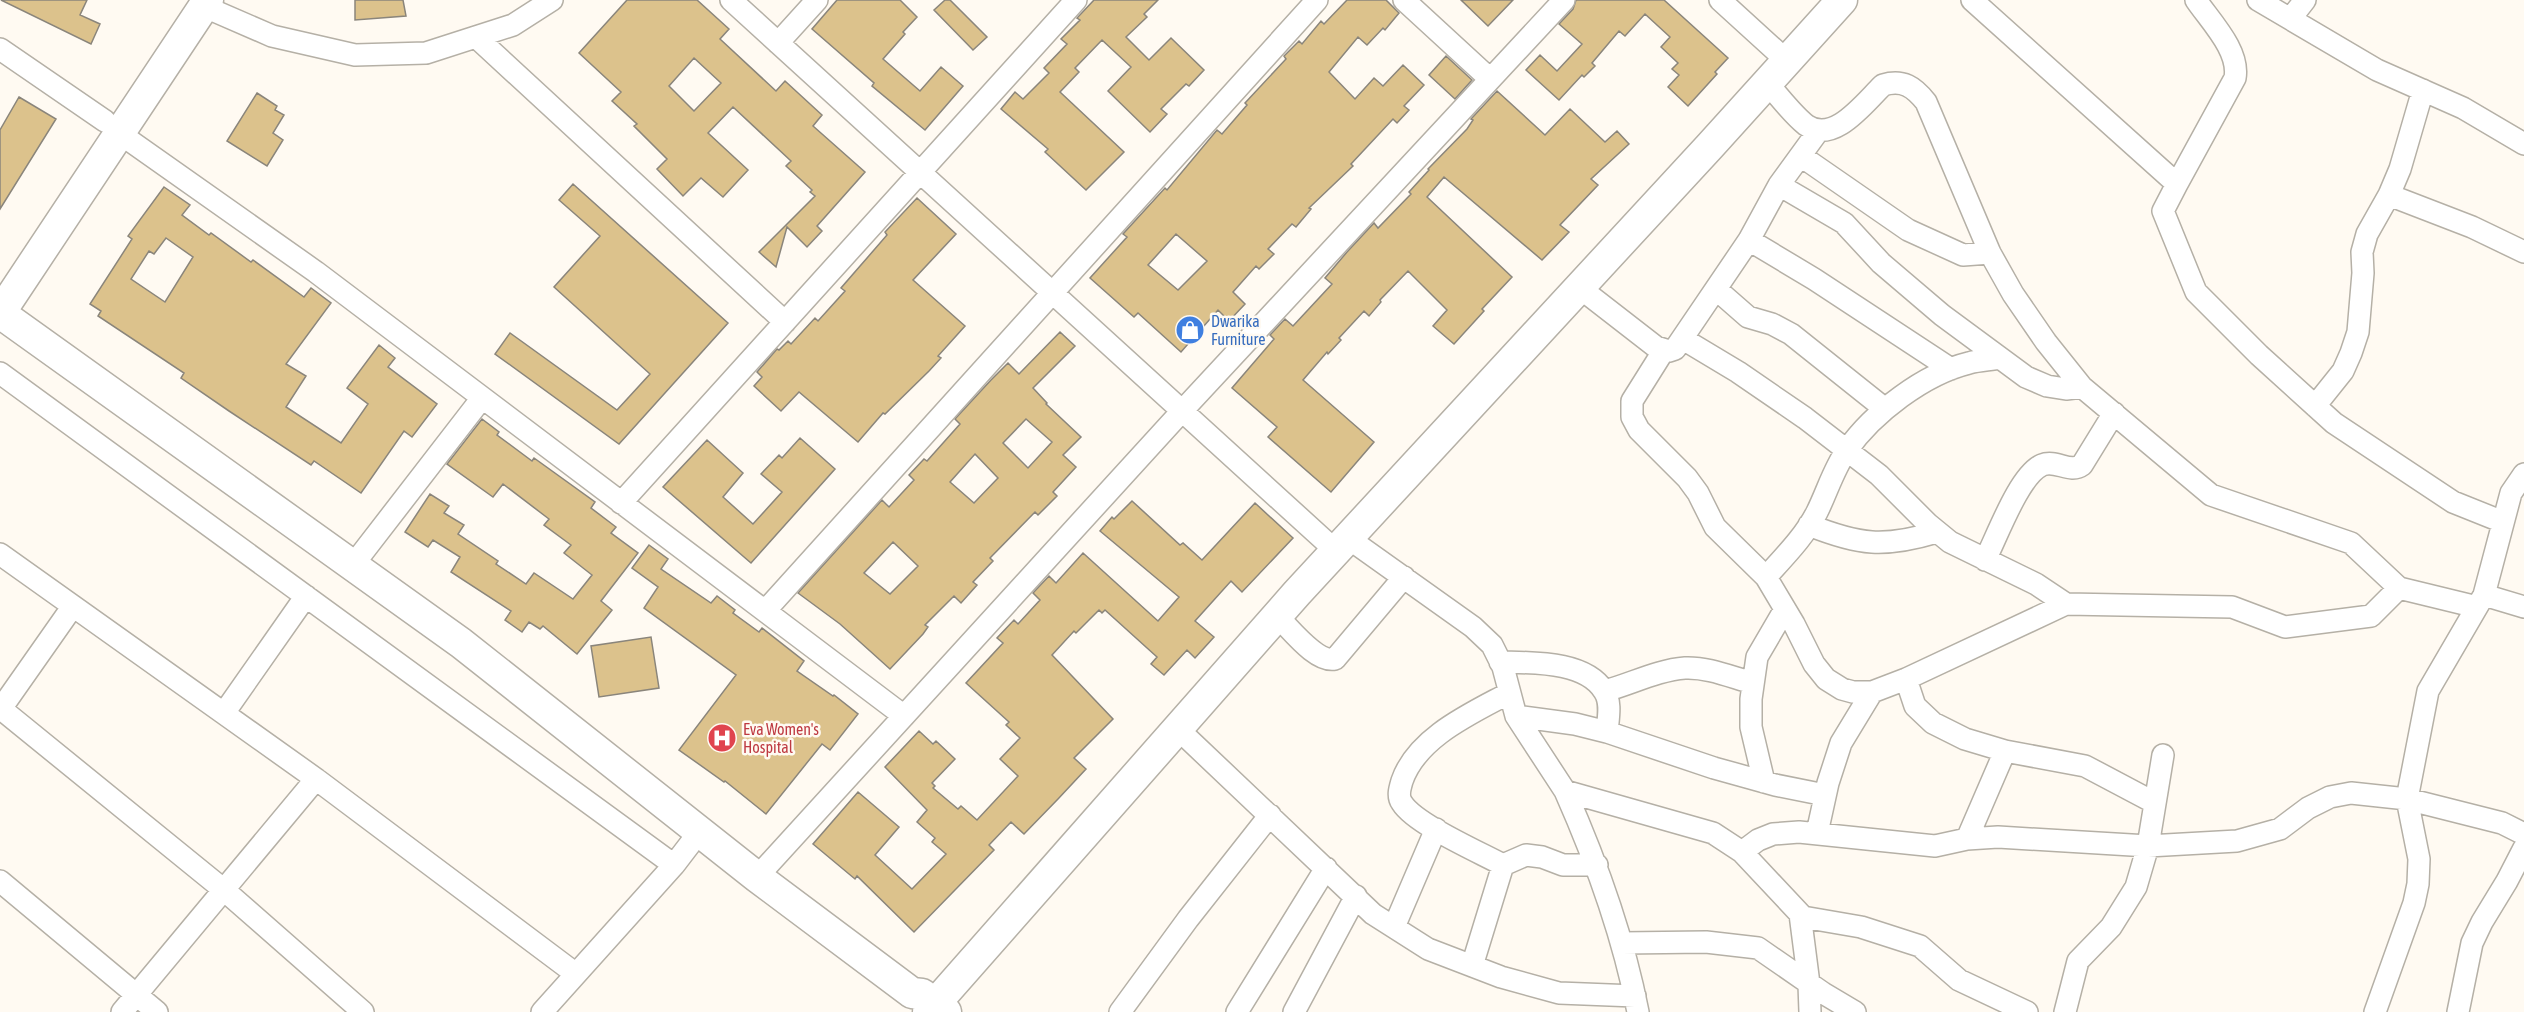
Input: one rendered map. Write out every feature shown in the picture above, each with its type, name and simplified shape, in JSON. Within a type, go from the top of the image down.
[{"type":"street","points":[[0,278],[112,127],[199,2],[272,36],[355,55],[426,53],[513,25],[552,0]]},
{"type":"street","points":[[731,0],[1182,411],[1342,545],[1404,578],[1473,627],[1492,645],[1500,662],[1516,716],[1565,791],[1597,865],[1622,943],[1636,1004],[1559,993],[1501,977],[1428,949],[1373,914],[1179,730]]},
{"type":"street","points":[[778,43],[817,0]]},
{"type":"street","points":[[621,503],[1076,0]]},
{"type":"street","points":[[765,611],[1317,0]]},
{"type":"street","points":[[1404,0],[1490,79]]},
{"type":"street","points":[[757,877],[1182,411],[1563,0]]},
{"type":"street","points":[[1720,0],[1787,62]]},
{"type":"street","points":[[112,127],[0,313],[461,642],[757,877],[930,1006],[1179,730],[1277,616],[1842,0]]},
{"type":"street","points":[[1972,0],[2177,184]]},
{"type":"street","points":[[2196,0],[2231,50],[2237,67],[2235,78],[2163,211],[2196,292],[2259,356],[2334,423],[2453,502],[2503,522]]},
{"type":"street","points":[[2258,0],[2377,70],[2463,108],[2524,144]]},
{"type":"street","points":[[2291,18],[2305,0]]},
{"type":"street","points":[[476,37],[785,322]]},
{"type":"street","points":[[0,49],[316,272],[904,717]]},
{"type":"street","points":[[1767,83],[1807,125],[1819,130],[1830,130],[1839,126],[1883,85],[1893,82],[1904,83],[1917,90],[1926,102],[1990,253],[2013,294],[2039,332],[2082,387],[2211,495],[2350,543],[2399,588],[2524,607]]},
{"type":"street","points":[[2315,406],[2343,371],[2351,353],[2358,332],[2362,252],[2374,219],[2389,195],[2400,169],[2423,90]]},
{"type":"street","points":[[1580,288],[1656,347],[1664,350],[1675,349],[1749,240],[1779,185],[1819,130]]},
{"type":"street","points":[[1801,156],[1908,230],[1963,255],[1990,253]]},
{"type":"street","points":[[1779,185],[1844,223],[1881,263],[1933,308],[2026,377],[2047,386],[2082,387]]},
{"type":"street","points":[[2389,195],[2472,227],[2524,252]]},
{"type":"street","points":[[1749,240],[1823,284],[1952,369]]},
{"type":"street","points":[[1716,289],[1748,317],[1772,324],[1791,334],[1885,409]]},
{"type":"street","points":[[1683,339],[1748,379],[1847,450],[1879,476],[1950,542],[2036,584],[2066,604]]},
{"type":"street","points":[[1664,350],[1632,401],[1632,417],[1639,430],[1687,478],[1698,493],[1715,527],[1766,578],[1814,664],[1826,679],[1842,689],[1853,692],[1872,692],[1906,679],[2066,604],[2232,607],[2284,627],[2371,616],[2399,588]]},
{"type":"street","points":[[1766,578],[1809,525],[1847,450],[1885,409],[1910,390],[1952,369],[1967,363],[2000,358]]},
{"type":"street","points":[[0,373],[674,865]]},
{"type":"street","points":[[353,565],[482,398]]},
{"type":"street","points":[[1985,560],[2018,493],[2034,471],[2048,463],[2072,468],[2082,465],[2114,414]]},
{"type":"street","points":[[2374,1012],[2414,903],[2418,884],[2419,859],[2407,799],[2428,691],[2481,601],[2503,522],[2518,495],[2524,474]]},
{"type":"street","points":[[1809,525],[1861,542],[1908,540],[1937,532]]},
{"type":"street","points":[[0,554],[316,779],[576,974]]},
{"type":"street","points":[[1277,616],[1317,656],[1329,660],[1335,659],[1404,578]]},
{"type":"street","points":[[224,714],[306,597]]},
{"type":"street","points":[[73,606],[0,709],[224,890],[363,1012]]},
{"type":"street","points":[[1764,782],[1751,727],[1753,682],[1757,657],[1785,609]]},
{"type":"street","points":[[1500,662],[1553,663],[1593,680],[1605,691],[1609,708],[1607,732]]},
{"type":"street","points":[[1605,691],[1670,670],[1687,668],[1709,670],[1753,682]]},
{"type":"street","points":[[1906,679],[1915,706],[1933,723],[1965,739],[2005,751],[2058,759],[2085,766],[2155,803]]},
{"type":"street","points":[[1817,833],[1825,795],[1841,743],[1872,692]]},
{"type":"street","points":[[1503,865],[1414,816],[1401,802],[1399,790],[1404,776],[1424,747],[1464,718],[1509,693]]},
{"type":"street","points":[[1516,716],[1575,724],[1607,732],[1764,782],[1825,795]]},
{"type":"street","points":[[1967,839],[2005,751]]},
{"type":"street","points":[[2065,1012],[2078,961],[2110,927],[2136,887],[2148,846],[2163,755]]},
{"type":"street","points":[[122,1012],[316,779]]},
{"type":"street","points":[[1565,791],[1713,833],[1742,852],[1803,917],[1861,927],[1920,946],[1959,980],[2027,1012]]},
{"type":"street","points":[[1742,852],[1758,840],[1773,834],[1799,832],[1935,846],[1967,839],[1998,837],[2148,846],[2238,841],[2280,829],[2308,808],[2330,797],[2351,793],[2407,799],[2502,823],[2524,834]]},
{"type":"street","points":[[1120,1012],[1188,919],[1270,816]]},
{"type":"street","points":[[1394,927],[1436,829]]},
{"type":"street","points":[[542,1012],[674,865],[700,831]]},
{"type":"street","points":[[2458,1012],[2472,943],[2524,848]]},
{"type":"street","points":[[1472,966],[1503,865],[1526,855],[1542,857],[1563,865],[1597,865]]},
{"type":"street","points":[[1237,1012],[1326,868]]},
{"type":"street","points":[[0,881],[157,1012]]},
{"type":"street","points":[[1294,1012],[1356,896]]},
{"type":"street","points":[[1800,914],[1809,984],[1810,1012]]},
{"type":"street","points":[[1622,943],[1706,942],[1758,948],[1809,984],[1855,1012]]},
{"type":"building","points":[[1,0],[87,0],[80,15],[100,24],[91,44]]},
{"type":"building","points":[[355,0],[403,0],[406,16],[355,20]]},
{"type":"building","points":[[627,0],[697,0],[729,29],[720,39],[776,91],[785,81],[822,115],[813,126],[865,172],[817,226],[822,231],[807,247],[787,227],[776,267],[759,252],[815,196],[810,192],[812,190],[786,166],[791,161],[733,107],[708,133],[748,170],[723,197],[701,178],[683,196],[657,169],[667,159],[634,126],[637,124],[612,101],[621,92],[579,53]],"holes":[[[694,58],[721,83],[694,111],[669,86]]]},
{"type":"building","points":[[837,0],[900,0],[917,17],[883,59],[920,91],[941,67],[963,86],[925,130],[872,86],[874,83],[812,29]]},
{"type":"building","points":[[945,0],[950,0],[987,37],[973,50],[934,10]]},
{"type":"building","points":[[1094,0],[1158,0],[1144,14],[1147,17],[1126,37],[1149,60],[1171,38],[1204,70],[1161,109],[1167,114],[1150,132],[1108,91],[1131,67],[1102,40],[1075,68],[1079,72],[1060,92],[1124,152],[1086,190],[1045,152],[1048,149],[1001,109],[1015,92],[1023,99],[1049,73],[1044,68],[1067,44],[1061,39],[1080,20],[1077,18]]},
{"type":"building","points":[[1347,0],[1386,0],[1399,13],[1385,30],[1383,28],[1367,45],[1358,37],[1329,72],[1355,99],[1374,78],[1383,86],[1403,65],[1424,85],[1404,106],[1409,110],[1397,123],[1393,119],[1351,164],[1353,166],[1309,208],[1311,209],[1296,227],[1292,224],[1268,249],[1274,254],[1259,269],[1256,266],[1233,292],[1245,304],[1229,321],[1218,310],[1181,352],[1138,313],[1134,317],[1090,278],[1127,237],[1123,234],[1165,188],[1167,190],[1217,130],[1222,134],[1247,105],[1245,103],[1286,59],[1284,56],[1299,41],[1302,44],[1321,21],[1324,24]],"holes":[[[1176,234],[1207,261],[1178,290],[1148,265]]]},
{"type":"building","points":[[1461,0],[1513,0],[1488,26]]},
{"type":"building","points":[[1576,0],[1664,0],[1728,58],[1688,106],[1668,87],[1679,75],[1672,69],[1678,63],[1661,47],[1670,37],[1645,14],[1625,36],[1619,31],[1592,63],[1595,66],[1584,77],[1582,75],[1559,100],[1526,70],[1540,55],[1557,71],[1582,44],[1559,24],[1573,9]]},
{"type":"building","points":[[1446,56],[1472,80],[1455,99],[1429,75]]},
{"type":"building","points":[[1497,91],[1545,135],[1570,109],[1605,142],[1617,131],[1629,144],[1591,179],[1598,185],[1560,225],[1569,232],[1542,260],[1444,177],[1427,197],[1512,277],[1454,344],[1433,326],[1447,310],[1408,271],[1380,300],[1381,302],[1369,316],[1364,311],[1339,338],[1341,340],[1328,354],[1327,352],[1303,380],[1374,442],[1331,492],[1268,437],[1277,427],[1232,388],[1274,339],[1270,335],[1285,319],[1293,326],[1332,284],[1325,278],[1347,252],[1374,223],[1378,228],[1411,194],[1409,192],[1428,169],[1467,129],[1473,120],[1471,119]]},
{"type":"building","points":[[257,93],[277,106],[275,110],[284,115],[273,133],[283,140],[267,166],[227,141]]},
{"type":"building","points":[[19,97],[56,119],[0,209],[0,130]]},
{"type":"building","points":[[573,184],[728,323],[619,444],[495,354],[510,333],[617,410],[650,374],[554,287],[600,236],[559,200]]},
{"type":"building","points":[[164,187],[190,205],[182,215],[209,235],[211,233],[251,262],[253,260],[304,297],[311,288],[331,303],[286,364],[306,376],[286,407],[341,443],[368,404],[347,388],[379,345],[395,358],[388,367],[437,404],[412,437],[404,431],[361,493],[314,461],[311,465],[229,411],[181,378],[184,373],[98,316],[101,311],[90,304],[132,239],[128,236]],"holes":[[[166,238],[193,257],[165,302],[131,279],[149,251],[154,254]]]},
{"type":"building","points":[[917,198],[956,234],[913,280],[965,326],[938,356],[941,358],[885,414],[883,413],[858,442],[799,392],[781,411],[754,386],[762,377],[757,372],[777,349],[779,350],[788,341],[791,344],[815,318],[818,321],[845,291],[841,288],[887,235],[885,232]]},
{"type":"building","points":[[1060,332],[1075,346],[1033,388],[1046,404],[1081,437],[1063,455],[1076,467],[1053,492],[1057,496],[1038,515],[1035,512],[990,558],[993,561],[973,582],[977,585],[961,603],[954,596],[925,625],[928,627],[923,634],[890,669],[840,624],[798,593],[882,500],[889,507],[914,480],[909,475],[924,459],[927,461],[960,424],[955,419],[1008,363],[1019,374]],"holes":[[[1026,419],[1052,442],[1028,468],[1003,443]],[[975,454],[998,478],[974,503],[950,482]],[[893,542],[918,566],[890,594],[864,573]]]},
{"type":"building","points":[[482,419],[499,432],[497,435],[532,461],[534,458],[595,502],[591,508],[616,527],[611,533],[638,553],[601,601],[612,610],[577,654],[543,626],[540,629],[529,622],[522,632],[505,620],[511,611],[451,572],[460,557],[433,540],[428,547],[405,532],[430,494],[449,506],[444,513],[464,525],[458,534],[498,561],[496,564],[526,584],[534,573],[573,599],[592,575],[564,553],[571,545],[544,525],[549,519],[503,484],[493,497],[447,464]]},
{"type":"building","points":[[800,438],[835,469],[751,563],[663,487],[707,440],[743,473],[723,497],[753,524],[782,492],[761,474],[779,455],[782,458]]},
{"type":"building","points":[[1132,501],[1180,545],[1183,543],[1202,560],[1255,503],[1293,538],[1242,592],[1231,581],[1195,621],[1214,637],[1195,658],[1187,650],[1164,675],[1151,664],[1157,657],[1105,610],[1102,613],[1099,610],[1076,633],[1074,631],[1052,655],[1113,719],[1074,758],[1086,769],[1058,799],[1024,834],[1011,822],[989,845],[994,850],[914,932],[857,876],[855,879],[813,844],[858,792],[899,827],[875,855],[912,889],[946,854],[932,842],[935,838],[917,822],[927,810],[885,767],[919,731],[933,744],[936,741],[955,759],[932,783],[935,786],[933,788],[958,809],[961,806],[977,820],[1018,776],[1000,759],[1020,738],[1006,725],[1009,722],[966,683],[1003,643],[997,638],[1014,620],[1018,624],[1040,600],[1033,593],[1049,576],[1056,583],[1083,553],[1158,621],[1179,597],[1100,531],[1112,517],[1114,519]]},
{"type":"building","points":[[649,545],[668,559],[661,569],[711,603],[717,596],[735,610],[733,613],[759,632],[762,628],[804,661],[797,671],[858,714],[830,750],[822,744],[766,814],[725,781],[679,750],[736,675],[644,608],[658,587],[632,568]]},
{"type":"building","points":[[651,637],[659,688],[599,697],[591,646]]},
{"type":"place","name":"Dwarika Furniture","points":[[1190,330]]},
{"type":"place","name":"Eva Women's Hospital","points":[[722,738]]}]
